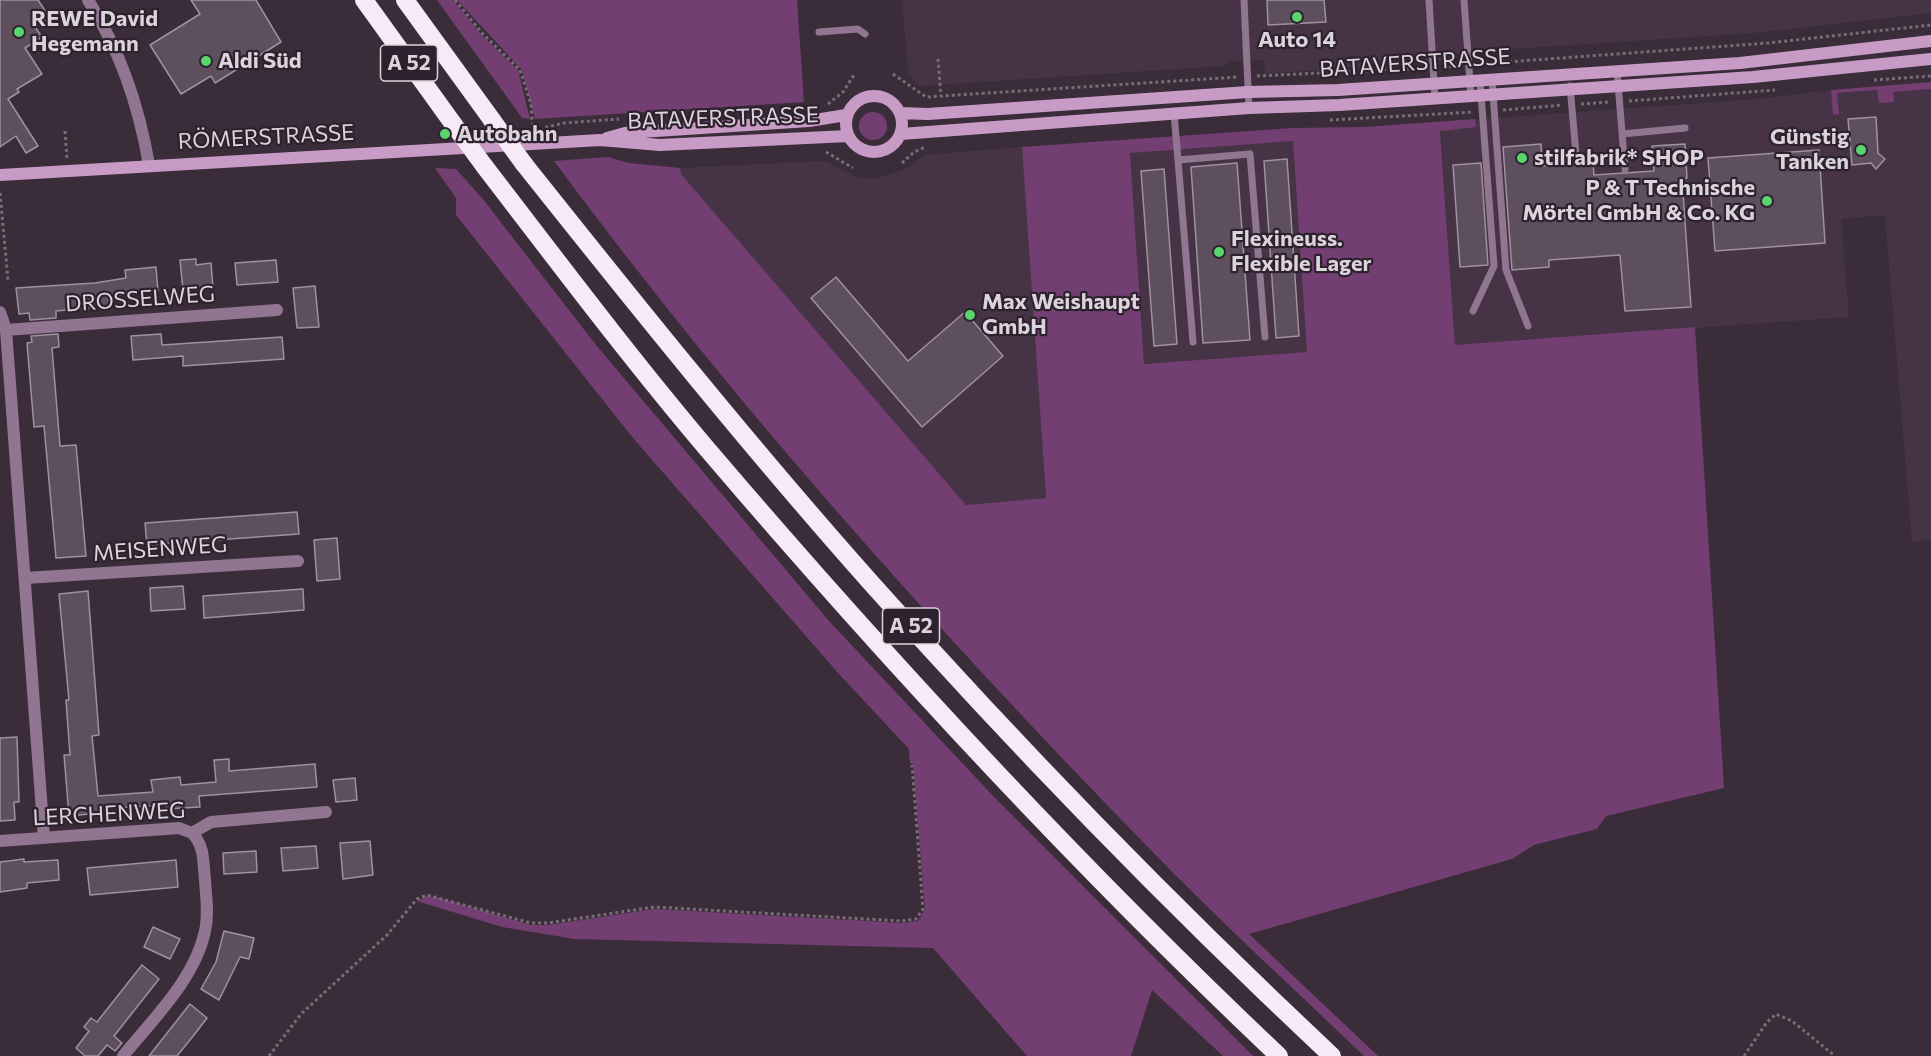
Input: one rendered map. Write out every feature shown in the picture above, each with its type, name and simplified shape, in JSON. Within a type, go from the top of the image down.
[{"type":"highway","name":"A 52","points":[[364,0],[485,167],[706,448],[845,607],[1010,789],[1218,998],[1279,1056]]},
{"type":"highway","name":"A 52","points":[[405,0],[524,164],[733,422],[872,584],[1045,771],[1244,974],[1332,1056]]},
{"type":"street","points":[[88,0],[109,36],[137,107],[149,165]]},
{"type":"street","name":"BATAVERSTRASSE","points":[[1931,41],[1740,63],[928,114],[900,112],[884,97],[874,95],[864,97],[853,104],[846,115],[848,136],[855,146],[865,151],[877,152],[887,150],[900,134],[1174,113],[1435,99],[1753,77],[1931,59]]},
{"type":"street","points":[[900,112],[903,123],[900,134]]},
{"type":"street","name":"BATAVERSTRASSE","points":[[600,140],[625,133],[808,121],[846,115]]},
{"type":"street","name":"BATAVERSTRASSE","points":[[534,143],[600,140],[660,146],[848,136]]},
{"type":"street","name":"RÖMERSTRASSE","points":[[0,175],[534,143]]},
{"type":"street","name":"DROSSELWEG","points":[[6,330],[277,310]]},
{"type":"street","points":[[0,312],[6,330],[44,838]]},
{"type":"street","name":"MEISENWEG","points":[[25,579],[298,561]]},
{"type":"street","name":"LERCHENWEG","points":[[0,841],[179,828],[192,833],[211,822],[326,812]]},
{"type":"street","points":[[123,1056],[185,976],[201,948],[206,929],[207,909],[202,846],[192,833]]},
{"type":"lane","points":[[1245,0],[1249,108]]},
{"type":"lane","points":[[1429,0],[1435,99]]},
{"type":"lane","points":[[1464,0],[1468,65],[1481,81],[1494,266],[1473,310]]},
{"type":"lane","points":[[819,32],[858,29],[865,34]]},
{"type":"lane","points":[[1617,71],[1625,169]]},
{"type":"lane","points":[[1569,75],[1576,154]]},
{"type":"lane","points":[[1481,81],[1506,270],[1528,326]]},
{"type":"lane","points":[[1174,113],[1193,342]]},
{"type":"lane","points":[[1622,134],[1685,128]]},
{"type":"lane","points":[[1178,159],[1250,154],[1265,337]]},
{"type":"path","points":[[455,0],[483,34],[520,70],[531,104],[534,143]]},
{"type":"path","points":[[893,74],[926,97],[1248,76],[1433,68],[1768,43],[1931,25]]},
{"type":"path","points":[[938,59],[941,96]]},
{"type":"path","points":[[65,131],[68,170]]},
{"type":"path","points":[[0,193],[8,280]]},
{"type":"path","points":[[269,1056],[301,1014],[387,935],[417,899],[427,895],[531,923],[548,924],[654,907],[902,921],[916,919],[923,909],[912,765]]},
{"type":"path","points":[[1744,1056],[1767,1022],[1776,1014],[1792,1021],[1835,1056]]},
{"type":"shaded area","points":[[437,0],[453,0],[482,35],[518,70],[530,119],[522,118]]},
{"type":"shaded area","points":[[457,0],[797,0],[804,102],[535,119],[522,70]]},
{"type":"shaded area","points":[[902,0],[1931,0],[1931,13],[1754,33],[1456,53],[1456,59],[1265,74],[1264,60],[1232,61],[1223,66],[919,86],[908,73]]},
{"type":"shaded area","points":[[1931,82],[1931,89],[1893,92],[1894,102],[1879,103],[1877,90],[1837,93],[1839,114],[1833,115],[1831,90]]},
{"type":"shaded area","points":[[1931,89],[1931,540],[1912,542],[1885,215],[1841,219],[1849,317],[1455,345],[1440,122],[1757,99],[1831,90],[1834,115],[1838,114],[1837,93],[1878,90],[1879,103],[1893,92]]},
{"type":"shaded area","points":[[873,112],[883,116],[887,126],[883,136],[873,140],[863,136],[859,126],[863,116]]},
{"type":"shaded area","points":[[1475,119],[1476,127],[1440,131],[1455,345],[1695,327],[1724,788],[1606,816],[1597,829],[1534,845],[1512,859],[1249,934],[1378,1056],[1364,1056],[1224,923],[1169,869],[987,678],[836,511],[763,425],[622,251],[554,161],[608,157],[629,163],[680,168],[681,174],[966,505],[1046,498],[1022,147],[1292,128],[1365,127]],"holes":[[[1293,141],[1307,352],[1144,364],[1130,153]]]},
{"type":"shaded area","points":[[1293,141],[1307,352],[1144,364],[1130,152]]},
{"type":"shaded area","points":[[1022,147],[1046,498],[966,505],[681,174],[680,168],[826,161],[854,176],[875,179],[906,169],[925,155]]},
{"type":"shaded area","points":[[435,168],[456,169],[482,198],[596,345],[829,621],[996,799],[1253,1056],[1223,1056],[1152,990],[1131,1056],[1027,1056],[933,948],[575,939],[502,927],[417,901],[427,896],[439,898],[531,925],[548,925],[654,909],[903,923],[918,921],[925,909],[913,764],[910,763],[909,749],[839,674],[633,438],[456,215],[456,198]]},
{"type":"building","points":[[0,0],[38,0],[50,18],[35,27],[42,37],[25,48],[42,74],[17,89],[19,92],[8,99],[38,146],[26,153],[16,136],[0,147]]},
{"type":"building","name":"Aldi Süd","points":[[191,0],[256,0],[281,42],[215,83],[211,76],[181,94],[150,45],[200,14]]},
{"type":"building","name":"Auto 14","points":[[1267,0],[1324,0],[1326,22],[1268,25]]},
{"type":"building","points":[[1876,117],[1878,153],[1885,159],[1876,169],[1871,163],[1852,165],[1848,119]]},
{"type":"building","points":[[1541,144],[1542,166],[1571,164],[1570,158],[1582,157],[1582,163],[1593,162],[1594,175],[1654,171],[1652,146],[1685,144],[1687,178],[1682,179],[1691,307],[1625,311],[1620,255],[1549,260],[1549,267],[1512,270],[1503,147]]},
{"type":"building","name":"P & T Technische Mörtel GmbH & Co. KG","points":[[1819,150],[1825,243],[1715,251],[1708,158]]},
{"type":"building","points":[[1287,159],[1299,336],[1276,338],[1264,161]]},
{"type":"building","points":[[1237,163],[1250,340],[1203,343],[1191,167]]},
{"type":"building","points":[[1481,163],[1488,265],[1460,267],[1453,165]]},
{"type":"building","points":[[1164,169],[1177,344],[1154,346],[1141,171]]},
{"type":"building","points":[[196,259],[196,265],[211,263],[213,288],[183,290],[180,260]]},
{"type":"building","points":[[276,260],[278,282],[237,285],[235,263]]},
{"type":"building","points":[[156,267],[158,291],[108,296],[109,306],[56,311],[56,318],[30,320],[29,313],[19,314],[16,288],[95,283],[126,278],[125,270]]},
{"type":"building","points":[[836,277],[908,361],[965,312],[1003,356],[922,427],[811,298]]},
{"type":"building","points":[[315,286],[319,327],[297,328],[293,288]]},
{"type":"building","points":[[58,334],[59,347],[52,348],[60,446],[76,445],[86,556],[56,558],[44,426],[34,427],[27,343],[32,342],[31,336]]},
{"type":"building","points":[[161,334],[162,345],[282,337],[284,359],[183,366],[183,356],[133,360],[131,336]]},
{"type":"building","points":[[297,512],[299,534],[147,545],[145,523]]},
{"type":"building","points":[[337,538],[340,579],[317,581],[314,540]]},
{"type":"building","points":[[183,586],[185,609],[151,611],[150,588]]},
{"type":"building","points":[[303,589],[304,610],[204,618],[203,596]]},
{"type":"building","points":[[88,591],[99,735],[92,736],[98,796],[153,792],[151,780],[180,777],[181,785],[216,782],[214,760],[229,759],[229,771],[315,764],[317,787],[199,796],[200,807],[166,809],[166,805],[99,809],[99,813],[69,816],[64,755],[70,755],[66,700],[69,700],[59,594]]},
{"type":"building","points":[[17,737],[19,802],[14,802],[15,820],[0,821],[0,738]]},
{"type":"building","points":[[355,778],[357,800],[336,802],[333,780]]},
{"type":"building","points":[[370,841],[373,875],[343,879],[340,843]]},
{"type":"building","points":[[316,846],[318,868],[283,871],[281,848]]},
{"type":"building","points":[[256,851],[257,872],[224,874],[223,853]]},
{"type":"building","points":[[24,859],[24,862],[58,860],[59,880],[27,883],[27,888],[0,892],[0,862]]},
{"type":"building","points":[[176,860],[178,887],[90,895],[87,868]]},
{"type":"building","points":[[153,927],[180,939],[170,959],[144,947]]},
{"type":"building","points":[[224,931],[254,938],[249,959],[240,957],[219,1000],[201,989],[216,962]]},
{"type":"building","points":[[142,965],[159,979],[114,1036],[122,1043],[115,1051],[107,1045],[98,1056],[85,1056],[76,1048],[89,1031],[84,1027],[91,1018],[97,1022]]},
{"type":"building","points":[[190,1004],[207,1018],[194,1035],[177,1056],[149,1056]]},
{"type":"place","name":"Auto 14","points":[[1297,17]]},
{"type":"place","name":"REWE David Hegemann","points":[[19,32]]},
{"type":"place","name":"Aldi Süd","points":[[206,61]]},
{"type":"place","name":"Autobahn","points":[[445,134]]},
{"type":"place","name":"Günstig Tanken","points":[[1861,150]]},
{"type":"place","name":"stilfabrik* SHOP","points":[[1522,158]]},
{"type":"place","name":"P & T Technische Mörtel GmbH & Co. KG","points":[[1767,201]]},
{"type":"place","name":"Flexineuss. Flexible Lager","points":[[1219,252]]},
{"type":"place","name":"Max Weishaupt GmbH","points":[[970,315]]}]
